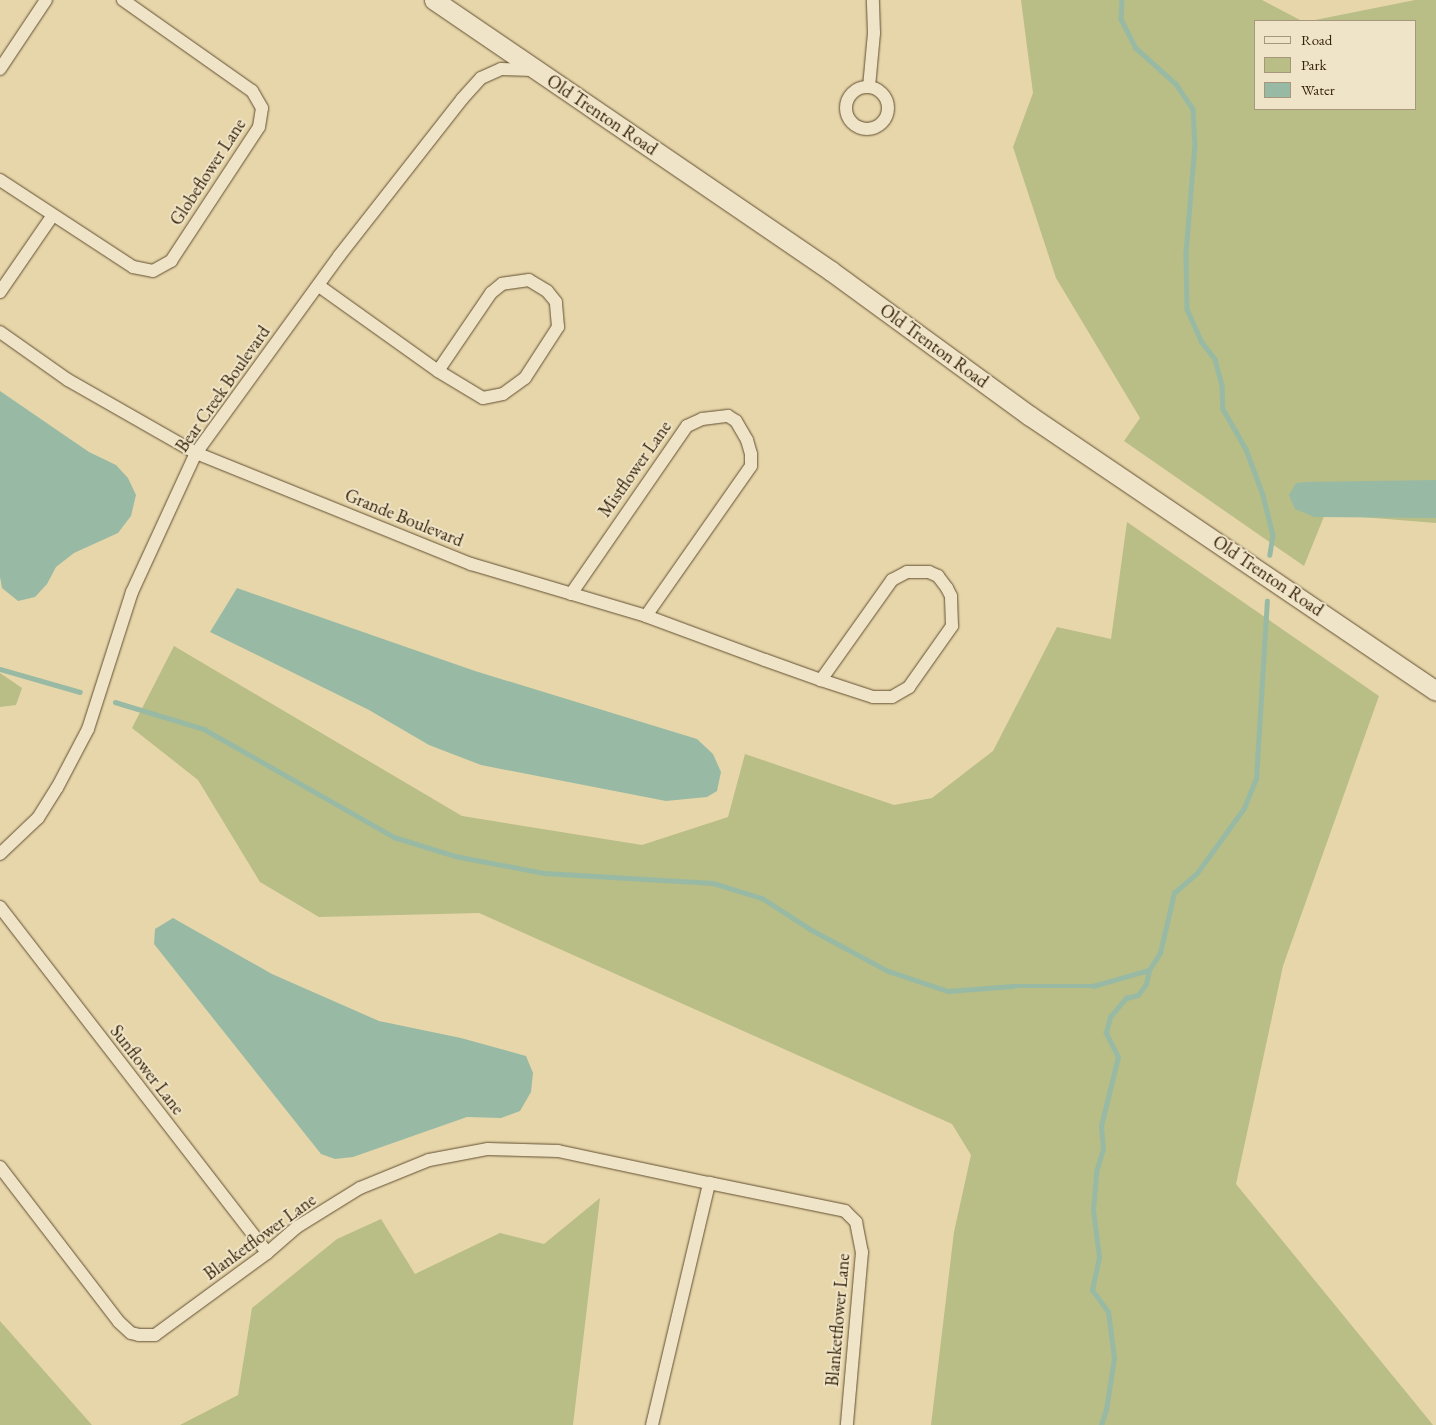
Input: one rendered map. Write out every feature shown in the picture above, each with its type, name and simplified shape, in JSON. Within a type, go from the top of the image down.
[{"type":"main road","name":"Old Trenton Road","points":[[434,0],[831,271],[1030,416],[1436,690]]},
{"type":"street","points":[[0,69],[46,0]]},
{"type":"street","name":"Globeflower Lane","points":[[0,180],[133,268],[153,270],[163,267],[172,261],[259,127],[262,108],[252,91],[123,0]]},
{"type":"street","points":[[868,87],[874,33],[873,0]]},
{"type":"street","name":"Bear Creek Boulevard","points":[[0,854],[38,818],[57,788],[88,729],[132,592],[196,453],[319,286],[338,256],[481,78],[500,69],[535,70]]},
{"type":"street","points":[[0,292],[53,215]]},
{"type":"street","points":[[319,286],[438,371],[483,398],[508,391],[526,378],[558,327],[556,302],[547,291],[529,280],[502,284],[492,293],[438,371]]},
{"type":"street","name":"Grande Boulevard","points":[[0,332],[68,380],[196,453],[471,564],[646,616],[821,680],[873,697],[892,698],[903,692],[952,626],[951,596],[948,588],[938,576],[929,572],[907,572],[892,580],[821,680]]},
{"type":"street","name":"Mistflower Lane","points":[[570,594],[687,426],[702,419],[728,416],[736,421],[746,440],[752,454],[751,466],[646,616]]},
{"type":"street","name":"Sunflower Lane","points":[[0,907],[267,1253]]},
{"type":"street","name":"Blanketflower Lane","points":[[0,1167],[131,1333],[155,1334],[267,1253],[297,1227],[360,1188],[429,1160],[488,1149],[558,1151],[845,1211],[856,1222],[862,1252],[846,1425]]},
{"type":"street","points":[[652,1425],[709,1183]]},
{"type":"green space","points":[[1021,0],[1262,0],[1300,20],[1254,20],[1254,110],[1416,110],[1416,20],[1315,20],[1415,0],[1436,0],[1436,523],[1325,514],[1304,566],[1124,441],[1140,418],[1056,278],[1013,147],[1033,93]]},
{"type":"green space","points":[[1127,522],[1379,696],[1283,966],[1236,1184],[1433,1425],[931,1425],[954,1232],[971,1155],[952,1124],[479,913],[319,917],[260,882],[198,780],[132,728],[174,646],[462,816],[642,845],[728,817],[745,754],[894,805],[932,798],[993,751],[1057,627],[1111,639]]},
{"type":"green space","points":[[0,673],[22,688],[16,705],[0,707]]},
{"type":"green space","points":[[600,1198],[573,1425],[180,1425],[238,1395],[252,1308],[337,1239],[381,1219],[415,1274],[500,1233],[544,1244]]},
{"type":"green space","points":[[0,1321],[92,1425],[0,1425]]},
{"type":"water","points":[[0,391],[89,452],[116,465],[128,478],[136,495],[131,516],[118,533],[74,553],[56,567],[47,584],[35,597],[18,601],[2,588],[0,577]]},
{"type":"water","points":[[1436,480],[1436,518],[1314,517],[1295,509],[1289,495],[1296,483]]},
{"type":"water","points":[[237,588],[475,671],[697,739],[713,754],[721,772],[717,791],[707,797],[666,801],[481,765],[429,745],[369,710],[210,632]]},
{"type":"water","points":[[173,918],[272,974],[379,1021],[461,1038],[526,1056],[533,1073],[531,1092],[520,1111],[501,1118],[467,1117],[353,1157],[335,1159],[321,1154],[154,944],[155,929]]},
{"type":"waterway","points":[[1122,0],[1121,19],[1136,48],[1176,84],[1193,109],[1195,144],[1186,253],[1187,309],[1201,341],[1215,359],[1222,385],[1223,409],[1246,449],[1263,495],[1273,535],[1270,555]]},
{"type":"waterway","points":[[1101,1425],[1106,1410],[1114,1358],[1108,1312],[1092,1290],[1099,1257],[1093,1210],[1096,1172],[1103,1149],[1101,1126],[1118,1057],[1106,1033],[1110,1017],[1126,998],[1138,995],[1146,984],[1149,970],[1160,953],[1174,893],[1197,873],[1244,808],[1256,779],[1267,601]]},
{"type":"waterway","points":[[0,669],[80,692]]},
{"type":"waterway","points":[[115,702],[204,729],[394,837],[455,856],[544,873],[713,883],[762,898],[810,929],[888,971],[948,991],[1013,986],[1093,986],[1149,970]]}]
